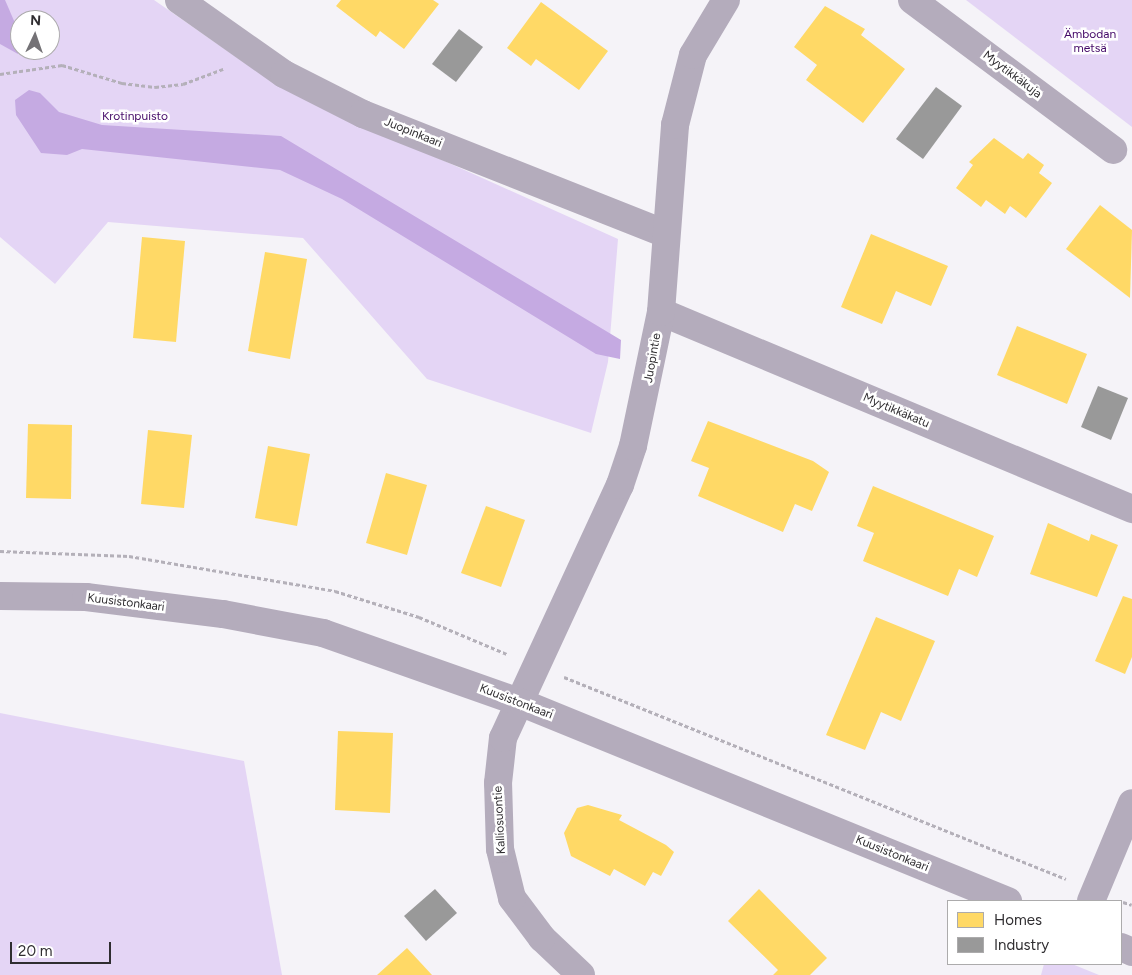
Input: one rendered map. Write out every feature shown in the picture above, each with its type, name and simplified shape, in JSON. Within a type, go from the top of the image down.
[{"type":"street","name":"Juopinkaari","points":[[179,0],[284,74],[363,114],[664,232]]},
{"type":"street","name":"Juopintie","points":[[522,703],[620,485],[650,375],[661,312],[664,232],[675,125],[693,55],[726,0]]},
{"type":"street","name":"Myytikkäkuja","points":[[912,0],[1113,150]]},
{"type":"street","name":"Myytikkäkatu","points":[[661,312],[1132,509]]},
{"type":"street","name":"Kuusistonkaari","points":[[0,596],[86,597],[223,614],[323,633],[522,703],[1006,900]]},
{"type":"street","name":"Kalliosuontie","points":[[522,703],[503,738],[498,783],[500,849],[512,898],[542,938],[581,975]]},
{"type":"street","points":[[1083,892],[1132,803]]},
{"type":"path","points":[[0,74],[62,65],[122,83],[155,87],[215,75],[247,48]]},
{"type":"path","points":[[0,551],[129,556],[335,591],[419,617],[517,658]]},
{"type":"path","points":[[560,676],[1083,892]]},
{"type":"green space","name":"Krotinpuisto","points":[[0,0],[154,0],[278,86],[618,239],[608,362],[591,433],[427,379],[303,238],[108,222],[55,284],[0,237]]},
{"type":"green space","name":"Ämbodan metsä","points":[[966,0],[1132,0],[1132,127]]},
{"type":"green space","points":[[0,713],[244,761],[282,975],[0,975]]},
{"type":"green space","points":[[1044,965],[1074,965],[1099,975],[1041,975]]},
{"type":"shaded area","points":[[0,0],[5,0],[10,12],[10,50],[0,44]]},
{"type":"shaded area","points":[[29,90],[40,93],[59,112],[102,125],[281,136],[621,340],[620,359],[596,354],[342,199],[280,170],[82,149],[67,155],[41,153],[16,115],[15,100]]},
{"type":"building: Homes","points":[[341,0],[433,0],[439,4],[404,49],[380,31],[376,37],[336,6]]},
{"type":"building: Homes","points":[[541,2],[608,51],[579,90],[536,59],[531,66],[507,48]]},
{"type":"building: Homes","points":[[825,6],[865,29],[861,35],[905,69],[863,123],[806,80],[817,65],[794,47]]},
{"type":"building: Homes","points":[[994,138],[1023,159],[1028,153],[1044,165],[1039,173],[1052,183],[1026,218],[1010,206],[1005,214],[986,200],[981,207],[956,188],[973,165],[969,162]]},
{"type":"building: Homes","points":[[1100,205],[1132,230],[1130,298],[1066,249]]},
{"type":"building: Homes","points":[[871,234],[948,266],[931,306],[896,291],[882,324],[841,307]]},
{"type":"building: Homes","points":[[142,237],[185,241],[176,342],[133,338]]},
{"type":"building: Homes","points":[[265,252],[307,259],[290,359],[248,351]]},
{"type":"building: Homes","points":[[1017,326],[1087,354],[1067,404],[997,375]]},
{"type":"building: Homes","points":[[708,421],[813,461],[829,472],[812,511],[795,504],[783,532],[698,496],[709,468],[691,461]]},
{"type":"building: Homes","points":[[28,424],[72,425],[71,499],[26,498]]},
{"type":"building: Homes","points":[[148,430],[192,435],[184,508],[141,504]]},
{"type":"building: Homes","points":[[268,446],[310,454],[297,526],[255,518]]},
{"type":"building: Homes","points":[[386,473],[427,485],[407,555],[366,543]]},
{"type":"building: Homes","points":[[873,486],[994,536],[977,577],[959,569],[948,596],[863,561],[874,533],[857,526]]},
{"type":"building: Homes","points":[[486,506],[525,520],[501,587],[461,573]]},
{"type":"building: Homes","points":[[1048,523],[1089,541],[1091,534],[1118,545],[1097,597],[1030,574]]},
{"type":"building: Homes","points":[[1123,596],[1132,599],[1132,657],[1125,674],[1095,661]]},
{"type":"building: Homes","points":[[876,617],[935,641],[901,721],[881,712],[865,750],[826,735]]},
{"type":"building: Homes","points":[[338,731],[393,733],[390,813],[335,810]]},
{"type":"building: Homes","points":[[588,805],[622,815],[619,820],[666,845],[674,852],[661,876],[653,872],[645,886],[614,869],[610,876],[571,856],[564,833],[577,808]]},
{"type":"building: Homes","points":[[759,889],[827,958],[810,975],[773,975],[778,970],[728,921]]},
{"type":"building: Homes","points":[[407,948],[432,975],[377,975]]},
{"type":"building: Industry","points":[[459,29],[483,47],[456,82],[432,64]]},
{"type":"building: Industry","points":[[936,87],[962,106],[923,159],[896,139]]},
{"type":"building: Industry","points":[[1098,386],[1128,398],[1111,440],[1081,427]]},
{"type":"building: Industry","points":[[435,889],[457,913],[426,941],[404,916]]}]
